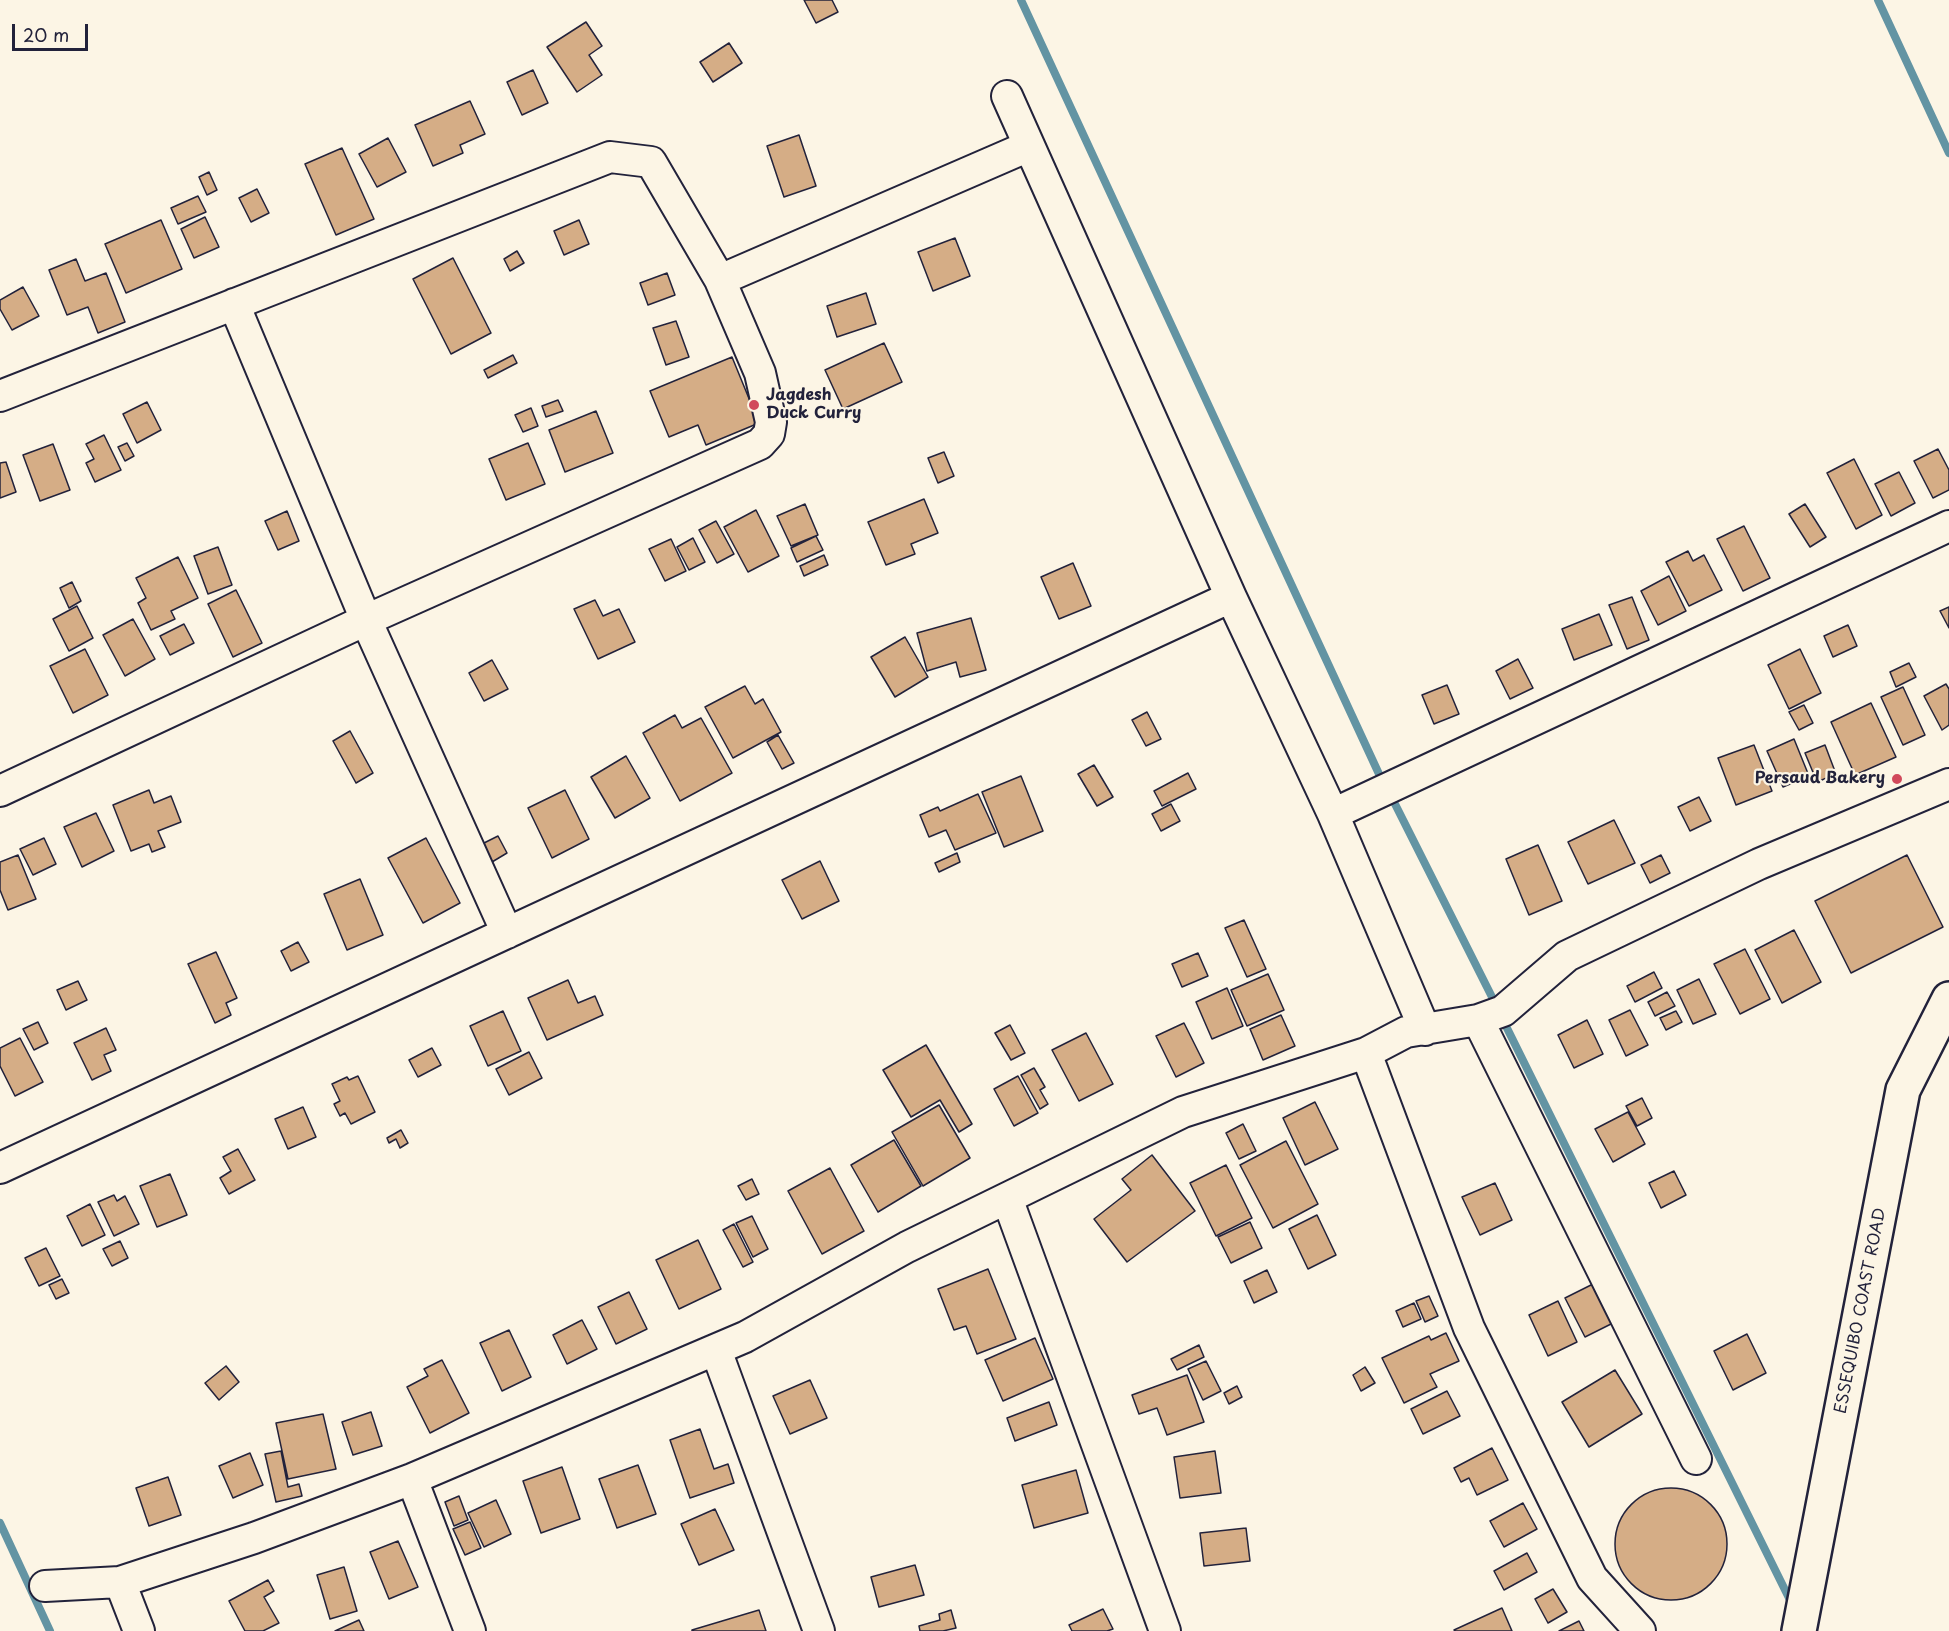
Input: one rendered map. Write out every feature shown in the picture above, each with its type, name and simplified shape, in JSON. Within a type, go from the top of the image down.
[{"type":"main road","name":"ESSEQUIBO COAST ROAD","points":[[1799,1631],[1903,1090],[1949,999]]},
{"type":"street","points":[[1007,96],[1232,597],[1333,814],[1425,1030]]},
{"type":"street","points":[[720,280],[1029,147]]},
{"type":"street","points":[[0,396],[610,157],[651,162],[720,280],[760,373],[771,422],[769,434],[760,444],[366,620],[0,791]]},
{"type":"street","points":[[234,304],[366,620],[507,933]]},
{"type":"street","points":[[1333,814],[1949,526]]},
{"type":"street","points":[[0,1168],[1232,597]]},
{"type":"street","points":[[45,1586],[120,1582],[254,1538],[412,1479],[745,1337],[906,1247],[1183,1112],[1366,1053],[1406,1032],[1478,1020],[1503,1011],[1568,956],[1759,864],[1949,784]]},
{"type":"street","points":[[1478,1020],[1696,1459]]},
{"type":"street","points":[[1366,1053],[1469,1328],[1592,1578],[1640,1631]]},
{"type":"street","points":[[1007,1198],[1166,1631]]},
{"type":"street","points":[[716,1350],[819,1631]]},
{"type":"street","points":[[412,1479],[470,1631]]},
{"type":"street","points":[[120,1582],[139,1631]]},
{"type":"building","points":[[804,0],[832,0],[838,12],[816,23]]},
{"type":"building","points":[[586,22],[602,46],[589,55],[602,75],[577,92],[547,47]]},
{"type":"building","points":[[729,43],[742,63],[713,82],[700,62]]},
{"type":"building","points":[[533,70],[548,103],[522,115],[507,82]]},
{"type":"building","points":[[470,101],[485,134],[460,145],[463,153],[433,166],[415,125]]},
{"type":"building","points":[[799,135],[816,186],[784,197],[767,146]]},
{"type":"building","points":[[388,138],[406,172],[377,187],[359,154]]},
{"type":"building","points":[[342,148],[374,219],[336,235],[305,164]]},
{"type":"building","points":[[209,172],[217,190],[207,195],[199,177]]},
{"type":"building","points":[[257,189],[269,213],[251,222],[239,198]]},
{"type":"building","points":[[198,196],[206,212],[178,224],[171,208]]},
{"type":"building","points":[[205,217],[219,247],[194,258],[181,229]]},
{"type":"building","points":[[161,220],[182,269],[126,293],[105,244]]},
{"type":"building","points":[[579,220],[589,244],[564,255],[554,231]]},
{"type":"building","points":[[955,238],[970,276],[933,291],[918,252]]},
{"type":"building","points":[[517,251],[524,263],[510,271],[504,259]]},
{"type":"building","points":[[453,258],[491,333],[451,354],[413,279]]},
{"type":"building","points":[[76,259],[85,281],[106,273],[125,322],[98,333],[88,307],[67,315],[49,270]]},
{"type":"building","points":[[667,273],[675,295],[648,305],[640,283]]},
{"type":"building","points":[[23,287],[39,316],[12,330],[0,309],[0,300]]},
{"type":"building","points":[[866,293],[876,324],[837,337],[827,306]]},
{"type":"building","points":[[676,321],[689,357],[666,365],[653,328]]},
{"type":"building","points":[[884,343],[902,382],[843,409],[825,370]]},
{"type":"building","points":[[513,355],[517,363],[488,378],[484,370]]},
{"type":"building","points":[[732,357],[759,423],[706,445],[698,425],[669,437],[650,391]]},
{"type":"building","points":[[558,400],[563,411],[546,417],[542,406]]},
{"type":"building","points":[[147,402],[161,430],[137,443],[123,414]]},
{"type":"building","points":[[531,408],[538,426],[523,432],[515,415]]},
{"type":"building","points":[[596,411],[613,453],[565,472],[549,430]]},
{"type":"building","points":[[104,435],[121,470],[95,482],[86,463],[94,459],[86,444]]},
{"type":"building","points":[[127,443],[134,456],[125,461],[118,447]]},
{"type":"building","points":[[528,443],[545,484],[506,500],[489,459]]},
{"type":"building","points":[[53,444],[70,490],[40,501],[23,455]]},
{"type":"building","points":[[1938,449],[1949,470],[1949,490],[1933,498],[1914,461]]},
{"type":"building","points":[[944,452],[954,476],[938,483],[928,458]]},
{"type":"building","points":[[1854,459],[1882,515],[1856,529],[1827,473]]},
{"type":"building","points":[[6,462],[16,492],[0,498],[0,463]]},
{"type":"building","points":[[1899,472],[1915,503],[1891,516],[1875,484]]},
{"type":"building","points":[[924,499],[938,533],[911,544],[915,554],[886,565],[868,522]]},
{"type":"building","points":[[805,504],[818,535],[791,546],[777,516]]},
{"type":"building","points":[[1805,504],[1826,537],[1810,547],[1789,514]]},
{"type":"building","points":[[756,510],[779,556],[748,572],[724,527]]},
{"type":"building","points":[[287,511],[299,541],[278,550],[265,521]]},
{"type":"building","points":[[716,521],[734,554],[717,563],[699,530]]},
{"type":"building","points":[[1744,526],[1770,578],[1743,591],[1717,539]]},
{"type":"building","points":[[816,536],[823,550],[797,562],[791,548]]},
{"type":"building","points":[[693,538],[705,562],[689,570],[677,547]]},
{"type":"building","points":[[671,539],[686,571],[665,581],[649,549]]},
{"type":"building","points":[[218,547],[232,585],[208,594],[194,556]]},
{"type":"building","points":[[1688,551],[1693,561],[1704,555],[1722,590],[1689,606],[1666,562]]},
{"type":"building","points":[[824,555],[828,565],[804,576],[800,566]]},
{"type":"building","points":[[178,557],[198,598],[171,611],[175,619],[151,630],[138,603],[146,598],[136,578]]},
{"type":"building","points":[[1073,563],[1091,606],[1059,619],[1041,577]]},
{"type":"building","points":[[1669,576],[1686,611],[1658,625],[1641,591]]},
{"type":"building","points":[[72,582],[81,601],[69,608],[60,588]]},
{"type":"building","points":[[236,590],[262,643],[233,657],[208,604]]},
{"type":"building","points":[[1632,597],[1649,640],[1627,649],[1609,605]]},
{"type":"building","points":[[595,600],[603,616],[619,609],[635,642],[598,659],[574,609]]},
{"type":"building","points":[[77,606],[93,638],[69,651],[53,619]]},
{"type":"building","points":[[1949,607],[1949,628],[1940,611]]},
{"type":"building","points":[[1599,614],[1612,645],[1574,660],[1562,629]]},
{"type":"building","points":[[971,618],[986,670],[960,677],[956,662],[927,671],[917,633]]},
{"type":"building","points":[[133,619],[155,659],[125,676],[103,635]]},
{"type":"building","points":[[184,624],[194,643],[170,655],[160,636]]},
{"type":"building","points":[[1848,625],[1857,646],[1833,657],[1824,636]]},
{"type":"building","points":[[905,637],[928,677],[895,697],[871,657]]},
{"type":"building","points":[[85,649],[108,695],[73,713],[50,666]]},
{"type":"building","points":[[1800,649],[1821,693],[1789,709],[1768,665]]},
{"type":"building","points":[[1518,659],[1533,688],[1510,699],[1496,671]]},
{"type":"building","points":[[492,660],[508,689],[484,701],[469,673]]},
{"type":"building","points":[[1909,663],[1916,677],[1896,687],[1890,672]]},
{"type":"building","points":[[1946,684],[1949,689],[1949,725],[1942,730],[1924,696]]},
{"type":"building","points":[[1447,685],[1459,714],[1434,724],[1422,695]]},
{"type":"building","points":[[745,686],[755,704],[763,699],[781,732],[733,758],[705,707]]},
{"type":"building","points":[[1903,687],[1925,735],[1903,745],[1881,697]]},
{"type":"building","points":[[1871,703],[1896,757],[1855,775],[1831,722]]},
{"type":"building","points":[[1804,705],[1813,723],[1799,730],[1789,712]]},
{"type":"building","points":[[1147,712],[1161,739],[1146,746],[1132,720]]},
{"type":"building","points":[[675,715],[682,728],[701,718],[732,773],[680,801],[643,733]]},
{"type":"building","points":[[350,731],[373,773],[356,783],[333,741]]},
{"type":"building","points":[[778,735],[794,763],[782,769],[767,742]]},
{"type":"building","points":[[1794,739],[1809,776],[1783,787],[1767,751]]},
{"type":"building","points":[[1754,745],[1772,791],[1736,805],[1718,758]]},
{"type":"building","points":[[1825,745],[1836,774],[1817,782],[1805,753]]},
{"type":"building","points":[[626,756],[650,798],[615,818],[591,777]]},
{"type":"building","points":[[1094,765],[1113,797],[1097,806],[1078,774]]},
{"type":"building","points":[[1188,773],[1196,789],[1162,806],[1154,791]]},
{"type":"building","points":[[1021,776],[1043,831],[1004,847],[982,792]]},
{"type":"building","points":[[149,790],[154,803],[171,796],[181,822],[158,831],[165,847],[152,852],[149,844],[131,851],[113,805]]},
{"type":"building","points":[[565,790],[589,839],[552,858],[528,808]]},
{"type":"building","points":[[978,794],[996,833],[955,850],[946,830],[929,837],[920,815],[938,807],[940,811]]},
{"type":"building","points":[[1699,797],[1711,821],[1690,831],[1678,807]]},
{"type":"building","points":[[1171,804],[1180,821],[1161,831],[1152,814]]},
{"type":"building","points":[[96,813],[114,851],[82,867],[64,827]]},
{"type":"building","points":[[1614,820],[1635,863],[1588,884],[1568,842]]},
{"type":"building","points":[[498,836],[507,853],[492,862],[482,844]]},
{"type":"building","points":[[44,838],[56,864],[33,875],[20,849]]},
{"type":"building","points":[[426,838],[460,903],[423,923],[388,858]]},
{"type":"building","points":[[1538,845],[1562,901],[1529,915],[1506,859]]},
{"type":"building","points":[[957,853],[960,862],[939,872],[935,863]]},
{"type":"building","points":[[18,855],[36,899],[8,910],[0,890],[0,862]]},
{"type":"building","points":[[1661,855],[1670,873],[1650,883],[1641,865]]},
{"type":"building","points":[[1907,855],[1943,927],[1851,973],[1815,901]]},
{"type":"building","points":[[820,861],[839,901],[802,919],[782,880]]},
{"type":"building","points":[[360,879],[383,935],[347,950],[324,894]]},
{"type":"building","points":[[1244,920],[1266,969],[1247,977],[1225,928]]},
{"type":"building","points":[[1794,930],[1821,982],[1782,1003],[1755,950]]},
{"type":"building","points":[[298,942],[309,962],[291,971],[281,951]]},
{"type":"building","points":[[1745,949],[1770,999],[1740,1014],[1714,964]]},
{"type":"building","points":[[216,952],[237,998],[226,1003],[231,1015],[215,1023],[188,964]]},
{"type":"building","points":[[1198,953],[1208,976],[1182,987],[1172,964]]},
{"type":"building","points":[[1654,972],[1662,988],[1635,1002],[1627,986]]},
{"type":"building","points":[[1268,974],[1284,1010],[1247,1026],[1231,990]]},
{"type":"building","points":[[1699,979],[1716,1014],[1693,1024],[1677,990]]},
{"type":"building","points":[[568,980],[578,1003],[595,996],[603,1015],[547,1040],[528,998]]},
{"type":"building","points":[[78,981],[87,1000],[66,1010],[57,990]]},
{"type":"building","points":[[1227,988],[1243,1026],[1212,1039],[1196,1002]]},
{"type":"building","points":[[1667,992],[1675,1006],[1655,1016],[1648,1002]]},
{"type":"building","points":[[1630,1010],[1648,1045],[1626,1056],[1609,1020]]},
{"type":"building","points":[[503,1011],[521,1051],[488,1066],[470,1026]]},
{"type":"building","points":[[1676,1011],[1682,1022],[1666,1030],[1660,1018]]},
{"type":"building","points":[[1281,1015],[1295,1046],[1263,1060],[1250,1029]]},
{"type":"building","points":[[1587,1020],[1603,1054],[1574,1068],[1558,1035]]},
{"type":"building","points":[[38,1022],[48,1043],[34,1050],[23,1029]]},
{"type":"building","points":[[1184,1023],[1204,1063],[1176,1077],[1156,1036]]},
{"type":"building","points":[[1010,1025],[1025,1053],[1011,1060],[995,1033]]},
{"type":"building","points":[[106,1028],[116,1050],[104,1055],[111,1071],[92,1080],[74,1043]]},
{"type":"building","points":[[1086,1033],[1113,1084],[1079,1101],[1052,1050]]},
{"type":"building","points":[[20,1038],[43,1082],[15,1096],[0,1066],[0,1048]]},
{"type":"building","points":[[926,1045],[972,1124],[959,1132],[940,1100],[911,1117],[883,1070]]},
{"type":"building","points":[[432,1048],[441,1065],[418,1077],[409,1060]]},
{"type":"building","points":[[529,1052],[542,1078],[509,1095],[496,1069]]},
{"type":"building","points":[[1034,1068],[1045,1087],[1040,1090],[1048,1104],[1040,1109],[1021,1075]]},
{"type":"building","points":[[358,1076],[375,1112],[351,1124],[345,1113],[340,1116],[334,1104],[340,1101],[332,1084],[347,1077],[349,1080]]},
{"type":"building","points":[[1018,1076],[1038,1113],[1014,1126],[994,1089]]},
{"type":"building","points":[[1642,1098],[1652,1118],[1637,1126],[1626,1106]]},
{"type":"building","points":[[1315,1102],[1338,1149],[1305,1165],[1283,1118]]},
{"type":"building","points":[[939,1105],[970,1158],[923,1186],[892,1132]]},
{"type":"building","points":[[303,1107],[316,1137],[288,1149],[275,1119]]},
{"type":"building","points":[[1628,1112],[1645,1144],[1613,1162],[1595,1129]]},
{"type":"building","points":[[1243,1124],[1256,1151],[1239,1159],[1226,1133]]},
{"type":"building","points":[[401,1130],[408,1143],[400,1148],[396,1139],[389,1143],[387,1138]]},
{"type":"building","points":[[894,1140],[921,1186],[878,1212],[851,1165]]},
{"type":"building","points":[[1286,1141],[1318,1204],[1273,1228],[1240,1165]]},
{"type":"building","points":[[238,1149],[255,1180],[229,1194],[220,1178],[231,1171],[223,1157]]},
{"type":"building","points":[[1152,1155],[1195,1211],[1127,1262],[1094,1219],[1131,1190],[1122,1179]]},
{"type":"building","points":[[1226,1165],[1252,1218],[1216,1236],[1190,1183]]},
{"type":"building","points":[[830,1168],[864,1231],[822,1254],[788,1191]]},
{"type":"building","points":[[1674,1171],[1686,1195],[1661,1208],[1649,1183]]},
{"type":"building","points":[[170,1174],[187,1215],[157,1227],[140,1186]]},
{"type":"building","points":[[752,1179],[759,1194],[746,1200],[738,1186]]},
{"type":"building","points":[[1495,1183],[1512,1220],[1480,1235],[1462,1197]]},
{"type":"building","points":[[114,1195],[117,1201],[125,1196],[139,1224],[114,1236],[98,1202]]},
{"type":"building","points":[[90,1204],[105,1235],[82,1246],[67,1216]]},
{"type":"building","points":[[1317,1215],[1336,1255],[1308,1269],[1289,1229]]},
{"type":"building","points":[[752,1216],[768,1249],[753,1257],[736,1223]]},
{"type":"building","points":[[1250,1222],[1262,1248],[1231,1263],[1218,1237]]},
{"type":"building","points":[[734,1224],[753,1262],[743,1267],[723,1230]]},
{"type":"building","points":[[698,1240],[721,1289],[679,1309],[656,1260]]},
{"type":"building","points":[[120,1241],[128,1258],[112,1266],[103,1249]]},
{"type":"building","points":[[46,1248],[60,1276],[39,1286],[25,1258]]},
{"type":"building","points":[[988,1269],[1016,1339],[977,1354],[966,1326],[954,1330],[938,1289]]},
{"type":"building","points":[[1267,1270],[1277,1292],[1254,1303],[1244,1281]]},
{"type":"building","points":[[62,1279],[69,1293],[56,1299],[49,1285]]},
{"type":"building","points":[[1593,1284],[1613,1323],[1585,1337],[1565,1298]]},
{"type":"building","points":[[629,1292],[647,1329],[616,1344],[598,1307]]},
{"type":"building","points":[[1429,1296],[1438,1316],[1425,1322],[1416,1301]]},
{"type":"building","points":[[1558,1301],[1577,1342],[1548,1356],[1529,1315]]},
{"type":"building","points":[[1414,1303],[1421,1319],[1403,1327],[1396,1311]]},
{"type":"building","points":[[582,1320],[597,1349],[567,1364],[553,1335]]},
{"type":"building","points":[[509,1330],[531,1377],[502,1391],[480,1343]]},
{"type":"building","points":[[1446,1333],[1459,1361],[1430,1374],[1437,1387],[1404,1403],[1382,1358],[1429,1336],[1431,1340]]},
{"type":"building","points":[[1747,1334],[1766,1373],[1733,1390],[1714,1351]]},
{"type":"building","points":[[1035,1338],[1053,1379],[1003,1401],[985,1360]]},
{"type":"building","points":[[1199,1345],[1204,1357],[1177,1370],[1171,1359]]},
{"type":"building","points":[[442,1360],[469,1413],[430,1433],[407,1387],[428,1376],[424,1369]]},
{"type":"building","points":[[1206,1361],[1221,1391],[1203,1400],[1188,1369]]},
{"type":"building","points":[[226,1366],[239,1382],[219,1400],[205,1383]]},
{"type":"building","points":[[1365,1367],[1375,1383],[1361,1391],[1353,1375]]},
{"type":"building","points":[[1615,1370],[1642,1414],[1589,1447],[1562,1402]]},
{"type":"building","points":[[1187,1375],[1204,1422],[1167,1435],[1157,1408],[1139,1414],[1132,1395]]},
{"type":"building","points":[[810,1380],[827,1418],[790,1434],[773,1396]]},
{"type":"building","points":[[1237,1386],[1242,1397],[1229,1404],[1224,1393]]},
{"type":"building","points":[[1447,1391],[1460,1416],[1423,1434],[1411,1409]]},
{"type":"building","points":[[1049,1402],[1057,1425],[1015,1441],[1007,1418]]},
{"type":"building","points":[[371,1412],[382,1446],[353,1455],[342,1422]]},
{"type":"building","points":[[323,1414],[336,1469],[288,1479],[276,1423]]},
{"type":"building","points":[[700,1429],[714,1469],[728,1464],[734,1483],[690,1498],[670,1440]]},
{"type":"building","points":[[1492,1448],[1508,1480],[1477,1495],[1469,1478],[1461,1482],[1454,1468]]},
{"type":"building","points":[[281,1451],[288,1487],[299,1484],[302,1496],[276,1502],[265,1454]]},
{"type":"building","points":[[1215,1451],[1221,1493],[1180,1498],[1174,1457]]},
{"type":"building","points":[[250,1453],[263,1485],[233,1498],[219,1466]]},
{"type":"building","points":[[638,1465],[656,1514],[617,1528],[599,1479]]},
{"type":"building","points":[[562,1467],[580,1519],[541,1533],[523,1481]]},
{"type":"building","points":[[1076,1470],[1088,1513],[1034,1528],[1022,1485]]},
{"type":"building","points":[[168,1477],[181,1515],[149,1526],[136,1488]]},
{"type":"building","points":[[1671,1488],[1692,1492],[1711,1504],[1723,1523],[1727,1544],[1723,1565],[1711,1584],[1692,1596],[1671,1600],[1650,1596],[1631,1584],[1619,1565],[1615,1544],[1619,1523],[1631,1504],[1650,1492]]},
{"type":"building","points":[[459,1496],[468,1520],[454,1526],[445,1502]]},
{"type":"building","points":[[496,1500],[511,1534],[484,1547],[468,1513]]},
{"type":"building","points":[[1523,1503],[1537,1529],[1504,1547],[1490,1521]]},
{"type":"building","points":[[715,1509],[734,1550],[699,1565],[681,1524]]},
{"type":"building","points":[[470,1522],[481,1548],[465,1555],[453,1529]]},
{"type":"building","points":[[1246,1528],[1250,1561],[1204,1566],[1200,1533]]},
{"type":"building","points":[[398,1541],[418,1587],[389,1599],[370,1552]]},
{"type":"building","points":[[1527,1553],[1537,1572],[1504,1590],[1494,1571]]},
{"type":"building","points":[[915,1565],[924,1595],[879,1607],[871,1577]]},
{"type":"building","points":[[344,1567],[357,1611],[330,1619],[317,1575]]},
{"type":"building","points":[[268,1580],[274,1591],[264,1597],[279,1623],[263,1631],[245,1631],[229,1601]]},
{"type":"building","points":[[1553,1589],[1567,1612],[1548,1623],[1535,1599]]},
{"type":"building","points":[[1502,1608],[1512,1631],[1454,1630]]},
{"type":"building","points":[[1103,1609],[1113,1629],[1072,1631],[1069,1625]]},
{"type":"building","points":[[759,1610],[766,1631],[692,1631],[692,1630]]},
{"type":"building","points":[[951,1610],[956,1628],[943,1631],[920,1631],[919,1626],[940,1620],[939,1614]]},
{"type":"building","points":[[359,1620],[364,1631],[335,1631],[348,1625]]},
{"type":"building","points":[[1579,1621],[1584,1631],[1559,1631]]},
{"type":"waterway","points":[[1021,0],[1379,774]]},
{"type":"waterway","points":[[1878,0],[1949,153]]},
{"type":"waterway","points":[[1393,800],[1497,1007]]},
{"type":"waterway","points":[[1502,1018],[1790,1600]]},
{"type":"waterway","points":[[0,1523],[50,1631]]},
{"type":"place","name":"Jagdesh Duck Curry","points":[[754,405]]},
{"type":"place","name":"Persaud Bakery","points":[[1897,779]]}]
